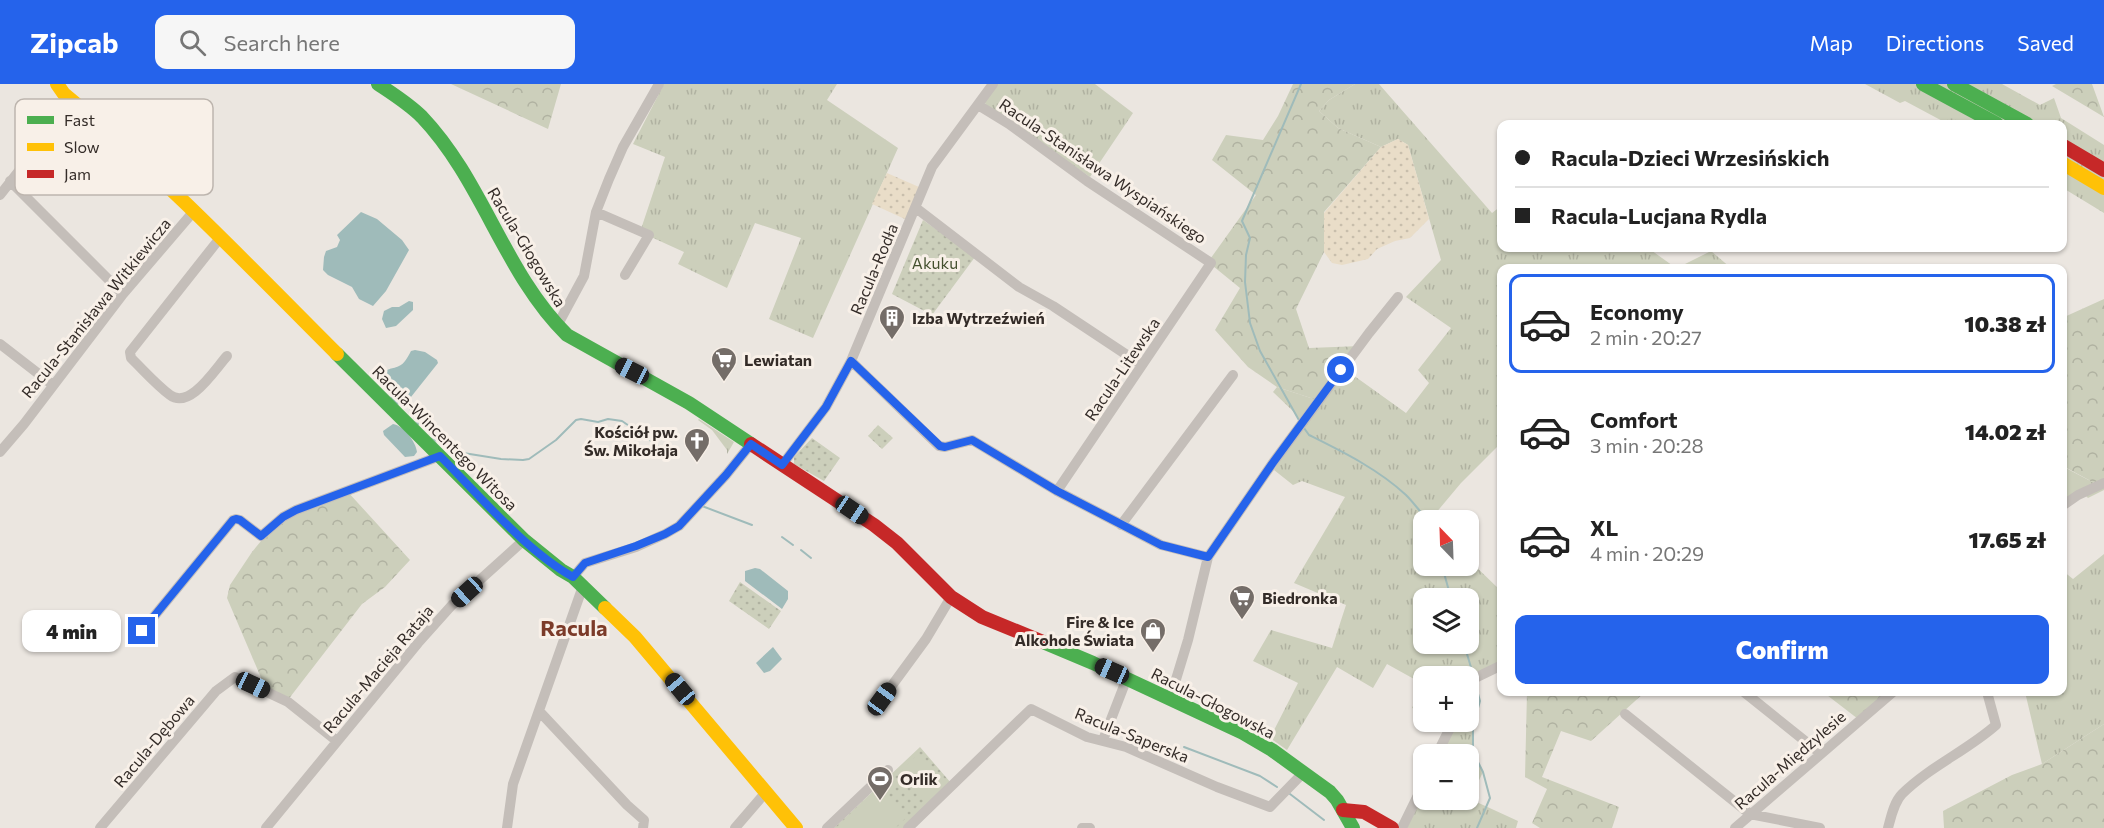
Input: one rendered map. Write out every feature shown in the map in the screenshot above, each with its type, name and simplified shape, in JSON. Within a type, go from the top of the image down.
[{"type":"main road","name":"Racula-Wincentego Witosa","points":[[57,84],[70,99]]},
{"type":"main road","name":"Racula-Głogowska","points":[[378,84],[411,107],[443,142],[536,298],[557,326],[578,343],[658,385],[885,533],[951,597],[982,617],[1127,678],[1250,737],[1330,792],[1352,827]]},
{"type":"main road","points":[[1923,84],[1989,120]]},
{"type":"main road","points":[[1954,84],[2020,120]]},
{"type":"main road","points":[[2067,148],[2104,170]]},
{"type":"main road","points":[[2067,166],[2104,188]]},
{"type":"main road","name":"Racula-Wincentego Witosa","points":[[177,195],[524,540],[578,581],[635,637],[796,828]]},
{"type":"main road","points":[[1343,810],[1358,809],[1367,812],[1392,828]]},
{"type":"main road","points":[[1352,827],[1366,820],[1376,819]]},
{"type":"street","points":[[557,326],[584,276],[596,212],[623,147],[659,84]]},
{"type":"street","name":"Racula-Rodła","points":[[782,465],[826,407],[851,361],[932,167],[993,84]]},
{"type":"street","name":"Racula-Stanisława Wyspiańskiego","points":[[978,105],[1211,263]]},
{"type":"street","points":[[0,195],[15,175]]},
{"type":"street","points":[[10,181],[15,186]]},
{"type":"street","points":[[24,195],[123,294]]},
{"type":"street","points":[[916,208],[1018,287],[1053,306],[1142,365]]},
{"type":"street","name":"Racula-Stanisława Witkiewicza","points":[[0,452],[123,294],[194,212]]},
{"type":"street","points":[[596,212],[649,235],[626,275]]},
{"type":"street","points":[[220,238],[130,352],[131,358],[171,397],[180,399],[192,396],[227,356]]},
{"type":"street","name":"Racula-Litewska","points":[[1057,491],[1211,263]]},
{"type":"street","points":[[1170,699],[1188,640],[1208,557],[1279,455],[1398,297]]},
{"type":"street","points":[[0,344],[53,385]]},
{"type":"street","points":[[851,361],[939,446],[945,447],[972,440],[1057,491],[1161,545],[1208,557]]},
{"type":"street","points":[[1121,525],[1233,375]]},
{"type":"street","points":[[507,828],[513,784],[585,563],[636,546],[679,526],[751,444]]},
{"type":"street","points":[[142,631],[233,520],[240,520],[261,536],[283,517],[296,510],[440,456]]},
{"type":"street","points":[[2067,503],[2078,495],[2104,483]]},
{"type":"street","name":"Racula-Macieja Rataja","points":[[266,828],[452,605],[524,540]]},
{"type":"street","points":[[882,699],[926,639],[951,597]]},
{"type":"street","points":[[1479,678],[1497,668]]},
{"type":"street","name":"Racula-Dębowa","points":[[100,828],[216,691],[235,677],[288,702],[337,741]]},
{"type":"street","points":[[1102,740],[1127,678]]},
{"type":"street","points":[[1749,696],[1820,753]]},
{"type":"street","name":"Racula-Międzylesie","points":[[1735,828],[1888,696]]},
{"type":"street","points":[[1888,828],[1901,795],[1955,753],[1979,740],[1996,725],[1988,696]]},
{"type":"street","name":"Racula-Saperska","points":[[908,828],[1029,709],[1088,737],[1126,747],[1217,787],[1270,807],[1304,772]]},
{"type":"street","points":[[538,711],[622,800],[644,820],[643,827]]},
{"type":"street","points":[[1625,714],[1750,814],[1820,828]]},
{"type":"street","points":[[827,828],[888,770]]},
{"type":"street","points":[[735,828],[766,792]]},
{"type":"street","points":[[1402,828],[1413,806]]},
{"type":"street","points":[[1082,828],[1090,828]]},
{"type":"green space","points":[[451,84],[561,84],[548,129]]},
{"type":"green space","points":[[664,84],[837,84],[827,100],[898,148],[813,338],[769,319],[801,238],[755,223],[727,288],[678,264],[684,252],[640,232],[665,157],[633,144]]},
{"type":"green space","points":[[996,84],[1095,84],[1133,113],[1090,177],[990,109],[983,101]]},
{"type":"green space","points":[[1293,84],[1355,84],[1329,100],[1319,111],[1338,128],[1381,147],[1324,212],[1324,252],[1296,309],[1309,348],[1361,346],[1320,401],[1277,387],[1248,367],[1215,330],[1240,288],[1208,262],[1256,195],[1212,160],[1226,135],[1263,140],[1278,116]]},
{"type":"green space","points":[[1355,84],[1379,84],[1492,213],[1497,209],[1497,252],[1654,252],[1670,264],[1497,264],[1497,447],[1461,483],[1438,510],[1413,510],[1413,576],[1479,576],[1479,570],[1497,587],[1497,669],[1479,678],[1479,666],[1413,666],[1413,678],[1387,664],[1373,688],[1337,667],[1287,750],[1270,738],[1298,683],[1253,661],[1271,630],[1332,648],[1346,605],[1294,583],[1345,497],[1302,481],[1293,485],[1274,470],[1302,426],[1295,413],[1273,392],[1277,387],[1320,401],[1346,370],[1406,413],[1429,383],[1418,370],[1451,328],[1406,297],[1441,260],[1408,145],[1398,139],[1381,147],[1338,128],[1319,111],[1329,100]]},
{"type":"green space","points":[[1865,84],[2002,84],[2040,105],[2054,98],[2061,118],[2064,120],[1941,120],[1905,101],[1900,103]]},
{"type":"green space","points":[[2092,84],[2104,117],[2052,86]]},
{"type":"green space","points":[[2067,122],[2104,145],[2104,213],[2067,190]]},
{"type":"green space","name":"Akuku","points":[[923,220],[975,257],[932,315],[892,294]]},
{"type":"green space","points":[[1712,252],[1726,264],[1685,264]]},
{"type":"green space","points":[[2104,299],[2104,483],[2098,485],[2067,468],[2067,316]]},
{"type":"green space","points":[[699,419],[734,442],[727,454],[727,450],[712,430]]},
{"type":"green space","points":[[878,425],[893,438],[882,449],[868,436]]},
{"type":"green space","points":[[812,438],[840,458],[824,481],[794,464],[794,457]]},
{"type":"green space","points":[[2067,469],[2098,485],[2104,483],[2104,490],[2088,498],[2084,494],[2067,505]]},
{"type":"green space","points":[[347,491],[410,560],[385,587],[362,604],[284,705],[265,687],[227,598],[230,585],[252,552],[289,512]]},
{"type":"green space","points":[[2104,554],[2104,724],[2042,764],[2026,696],[2067,696],[2067,574],[2073,579]]},
{"type":"green space","points":[[740,582],[781,611],[769,629],[729,601]]},
{"type":"green space","points":[[1527,696],[1641,696],[1591,741],[1561,731],[1542,777],[1619,807],[1612,828],[1540,828],[1532,823],[1547,789],[1525,777]]},
{"type":"green space","points":[[1828,696],[1895,696],[1862,722]]},
{"type":"green space","points":[[2104,724],[2104,828],[1944,828],[1943,811],[2012,775],[2042,764]]},
{"type":"green space","points":[[1448,732],[1473,732],[1473,744],[1445,744]]},
{"type":"green space","points":[[920,747],[951,783],[905,828],[834,828]]},
{"type":"green space","points":[[918,754],[946,784],[928,801],[900,771]]},
{"type":"green space","points":[[1479,764],[1483,772],[1479,780]]},
{"type":"green space","name":"Orlik","points":[[881,788],[908,816],[895,828],[838,828]]},
{"type":"green space","points":[[1479,803],[1518,821],[1516,828],[1407,828],[1415,810],[1479,810]]},
{"type":"sand","points":[[1398,139],[1408,145],[1429,219],[1410,238],[1395,241],[1377,249],[1368,259],[1342,265],[1332,263],[1324,252],[1324,213],[1381,147]]},
{"type":"sand","points":[[887,173],[919,187],[907,220],[872,204]]},
{"type":"water","points":[[361,212],[377,219],[402,240],[409,250],[386,291],[373,306],[359,299],[352,287],[323,270],[326,251],[337,247],[340,240],[337,235]]},
{"type":"water","points":[[409,301],[413,302],[413,310],[396,326],[386,328],[382,319],[384,311],[392,307],[399,307]]},
{"type":"water","points":[[411,351],[425,352],[438,363],[407,402],[401,405],[393,403],[390,390],[383,384],[381,376],[387,370],[401,365]]},
{"type":"water","points":[[393,424],[405,431],[412,439],[417,452],[414,456],[405,457],[384,435],[383,431]]},
{"type":"water","points":[[760,569],[788,591],[788,599],[782,609],[745,581],[745,571]]},
{"type":"water","points":[[773,647],[782,659],[770,671],[764,673],[756,663]]},
{"type":"waterway","points":[[1300,422],[1260,351],[1250,323],[1245,282],[1246,255],[1250,238],[1242,221],[1301,84]]},
{"type":"waterway","points":[[407,402],[418,424]]},
{"type":"waterway","points":[[432,438],[451,451],[523,460],[529,459],[556,440],[576,420],[598,422],[608,419],[622,421],[664,450]]},
{"type":"waterway","points":[[1304,428],[1309,435],[1384,477],[1406,495],[1419,510]]},
{"type":"waterway","points":[[702,506],[752,525]]},
{"type":"waterway","points":[[782,537],[793,545]]},
{"type":"waterway","points":[[801,550],[811,558]]},
{"type":"waterway","points":[[1445,576],[1448,588]]},
{"type":"waterway","points":[[1467,654],[1471,666]]},
{"type":"waterway","points":[[1479,697],[1479,705]]},
{"type":"waterway","points":[[1473,732],[1473,752],[1483,772],[1490,798],[1477,828]]},
{"type":"waterway","points":[[1184,747],[1260,776],[1277,787]]},
{"type":"waterway","points":[[1290,794],[1324,820]]},
{"type":"traffic: fast","points":[[378,84],[417,112],[443,142],[462,169],[526,284],[567,335],[689,403],[751,444]]},
{"type":"traffic: fast","points":[[1923,84],[1990,120]]},
{"type":"traffic: fast","points":[[1954,84],[2020,120]]},
{"type":"traffic: fast","points":[[337,354],[524,540],[573,577],[605,608]]},
{"type":"traffic: fast","points":[[1043,642],[1243,733],[1272,750],[1330,792],[1353,828]]},
{"type":"traffic: slow","points":[[57,84],[70,99]]},
{"type":"traffic: slow","points":[[2067,166],[2104,188]]},
{"type":"traffic: slow","points":[[176,195],[337,354]]},
{"type":"traffic: slow","points":[[605,608],[635,637],[796,828]]},
{"type":"traffic: jam","points":[[2067,148],[2104,170]]},
{"type":"traffic: jam","points":[[751,444],[874,525],[897,543],[951,597],[982,617],[1043,642]]},
{"type":"traffic: jam","points":[[1343,810],[1364,812],[1392,828]]},
{"type":"place","name":"Izba Wytrzeźwień","points":[[892,341]]},
{"type":"place","name":"Lewiatan","points":[[724,383]]},
{"type":"place","name":"Kościół pw. Św. Mikołaja","points":[[697,464]]},
{"type":"place","name":"Biedronka","points":[[1242,621]]},
{"type":"place","name":"Fire & Ice Alkohole Świata","points":[[1153,654]]},
{"type":"place","name":"Orlik","points":[[880,802]]},
{"type":"district","name":"Racula","points":[[574,628]]},
{"type":"route","points":[[142,631],[233,520],[240,520],[261,536],[283,517],[296,510],[440,456],[524,540],[573,577],[585,563],[636,546],[679,526],[751,444],[782,465],[826,407],[851,361],[940,446],[945,447],[972,440],[1057,491],[1161,545],[1208,557],[1341,370]]}]
